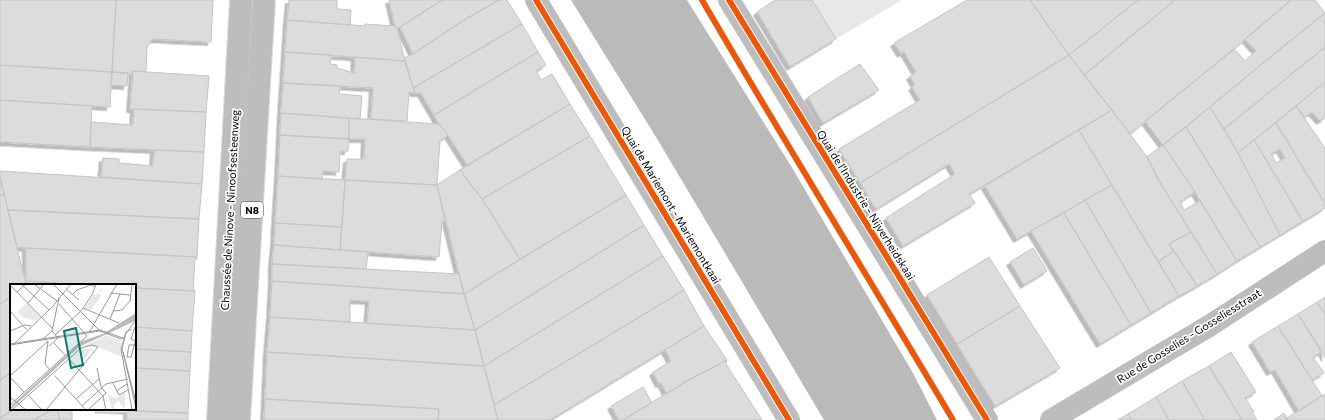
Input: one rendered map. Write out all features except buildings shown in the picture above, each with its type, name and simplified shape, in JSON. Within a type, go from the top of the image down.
[{"type":"street","name":"Chaussée de Ninove - Ninoofsesteenweg","points":[[218,420],[241,0]]},
{"type":"street","name":"Chaussée de Ninove - Ninoofsesteenweg","points":[[239,420],[264,0]]},
{"type":"street","name":"Quai de Mariemont - Mariemontkaai","points":[[536,0],[789,420]]},
{"type":"street","name":"Quai de l'Industrie - Nijverheidskaai","points":[[729,0],[987,420]]},
{"type":"street","name":"Rue de Gosselies - Gosseliesstraat","points":[[1051,420],[1209,326],[1325,251]]},
{"type":"shaded area","points":[[571,0],[687,0],[791,166],[913,373],[937,420],[824,420],[659,142]]},
{"type":"shaded area","points":[[812,0],[902,0],[836,39]]},
{"type":"tram line","points":[[212,420],[237,0]]},
{"type":"tram line","points":[[230,420],[252,0]]},
{"type":"cycle path","points":[[536,0],[789,420]]},
{"type":"cycle path","points":[[702,0],[953,420]]},
{"type":"cycle path","points":[[729,0],[987,420]]}]
